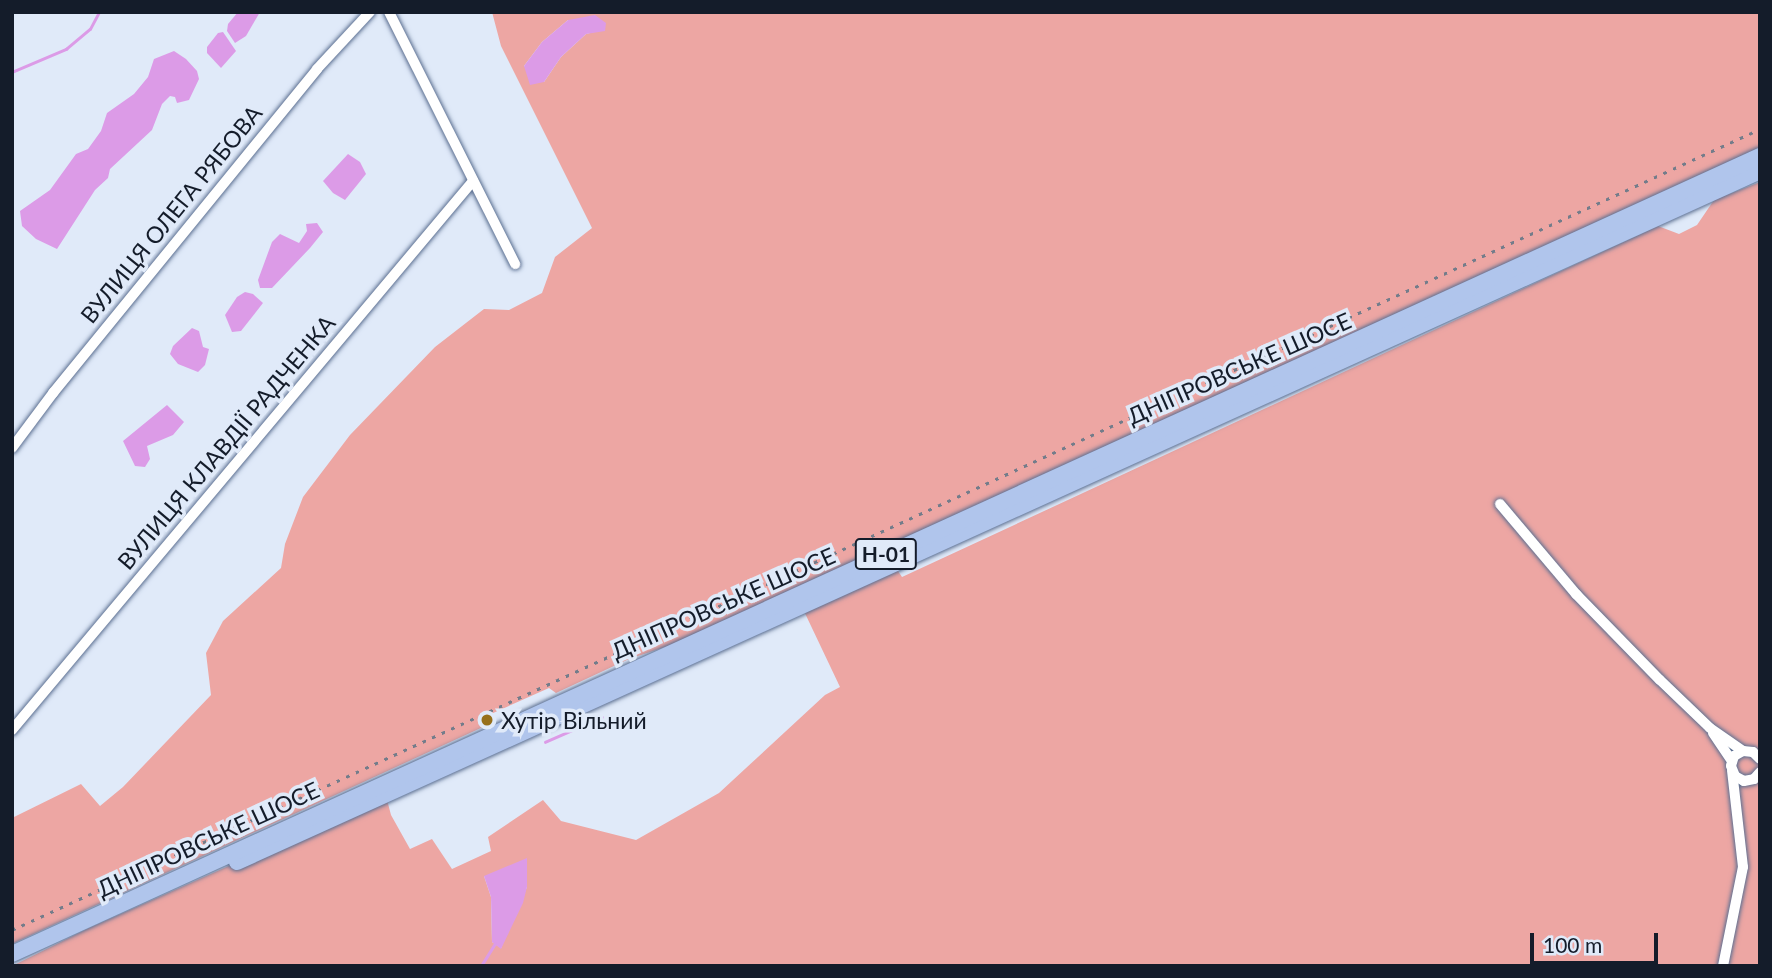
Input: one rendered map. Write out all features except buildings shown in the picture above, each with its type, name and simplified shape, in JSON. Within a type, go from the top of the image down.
[{"type":"main road","name":"ДНІПРОВСЬКЕ ШОСЕ","points":[[12,954],[1760,156]]},
{"type":"main road","name":"ДНІПРОВСЬКЕ ШОСЕ","points":[[12,966],[87,929],[505,743],[1760,171]]},
{"type":"street","name":"ВУЛИЦЯ ОЛЕГА РЯБОВА","points":[[12,448],[110,321],[317,69],[370,12]]},
{"type":"street","points":[[389,12],[515,264]]},
{"type":"street","name":"ВУЛИЦЯ КЛАВДІЇ РАДЧЕНКА","points":[[12,730],[473,181]]},
{"type":"street","points":[[1500,504],[1576,594],[1710,728],[1743,751],[1754,752],[1760,759]]},
{"type":"street","points":[[1710,728],[1739,779],[1756,778]]},
{"type":"street","points":[[1723,966],[1743,867],[1732,766],[1743,751]]},
{"type":"street","points":[[1735,804],[1739,789],[1756,778]]},
{"type":"shaded area","points":[[238,12],[260,12],[246,36],[235,43],[227,31],[228,24]]},
{"type":"shaded area","points":[[492,12],[1760,12],[1760,156],[728,626],[629,659],[556,693],[549,688],[482,718],[483,727],[12,944],[12,818],[81,784],[100,806],[123,787],[211,695],[206,653],[223,621],[281,568],[285,544],[303,497],[350,435],[435,347],[484,309],[509,310],[542,293],[555,257],[592,228],[501,46]],"holes":[[[568,20],[594,32],[586,34],[561,57],[544,82],[524,66],[542,42]]]},
{"type":"shaded area","points":[[595,15],[606,23],[605,31],[586,34],[561,57],[544,82],[530,85],[524,66],[542,42],[568,20]]},
{"type":"shaded area","points":[[223,32],[236,51],[221,68],[207,53],[207,47],[218,33]]},
{"type":"shaded area","points":[[174,51],[197,71],[199,79],[189,100],[177,103],[175,97],[170,96],[162,104],[152,130],[110,169],[108,178],[95,190],[57,249],[36,239],[22,226],[20,211],[50,190],[76,154],[88,149],[101,131],[107,113],[134,94],[148,77],[154,59]]},
{"type":"shaded area","points":[[348,154],[360,162],[366,174],[345,200],[333,193],[323,181]]},
{"type":"shaded area","points":[[1760,182],[1760,966],[12,966],[87,929],[386,796],[391,815],[410,849],[432,839],[452,869],[491,851],[488,837],[543,800],[561,821],[636,840],[719,793],[825,695],[840,687],[802,607],[894,565],[902,577],[1658,226],[1679,234],[1697,225],[1714,200]],"holes":[[[484,876],[527,887],[501,948],[492,942],[491,897]]]},
{"type":"shaded area","points":[[317,223],[323,232],[310,248],[272,288],[260,288],[258,280],[272,242],[280,234],[299,243],[307,231],[306,224]]},
{"type":"shaded area","points":[[245,292],[253,294],[263,303],[241,331],[232,332],[225,315],[237,297]]},
{"type":"shaded area","points":[[192,328],[199,331],[203,347],[209,349],[205,365],[198,372],[178,364],[170,354],[173,346]]},
{"type":"shaded area","points":[[167,405],[184,422],[173,435],[147,446],[150,459],[145,467],[135,466],[123,441]]},
{"type":"shaded area","points":[[527,858],[527,887],[523,903],[501,949],[492,942],[491,897],[484,876]]},
{"type":"waterway","points":[[12,72],[66,49],[90,29],[99,12]]},
{"type":"waterway","points":[[545,742],[602,717]]},
{"type":"waterway","points":[[481,966],[495,944]]},
{"type":"railway","points":[[12,930],[1760,129]]},
{"type":"place","name":"Хутір Вільний","points":[[487,720]]}]
